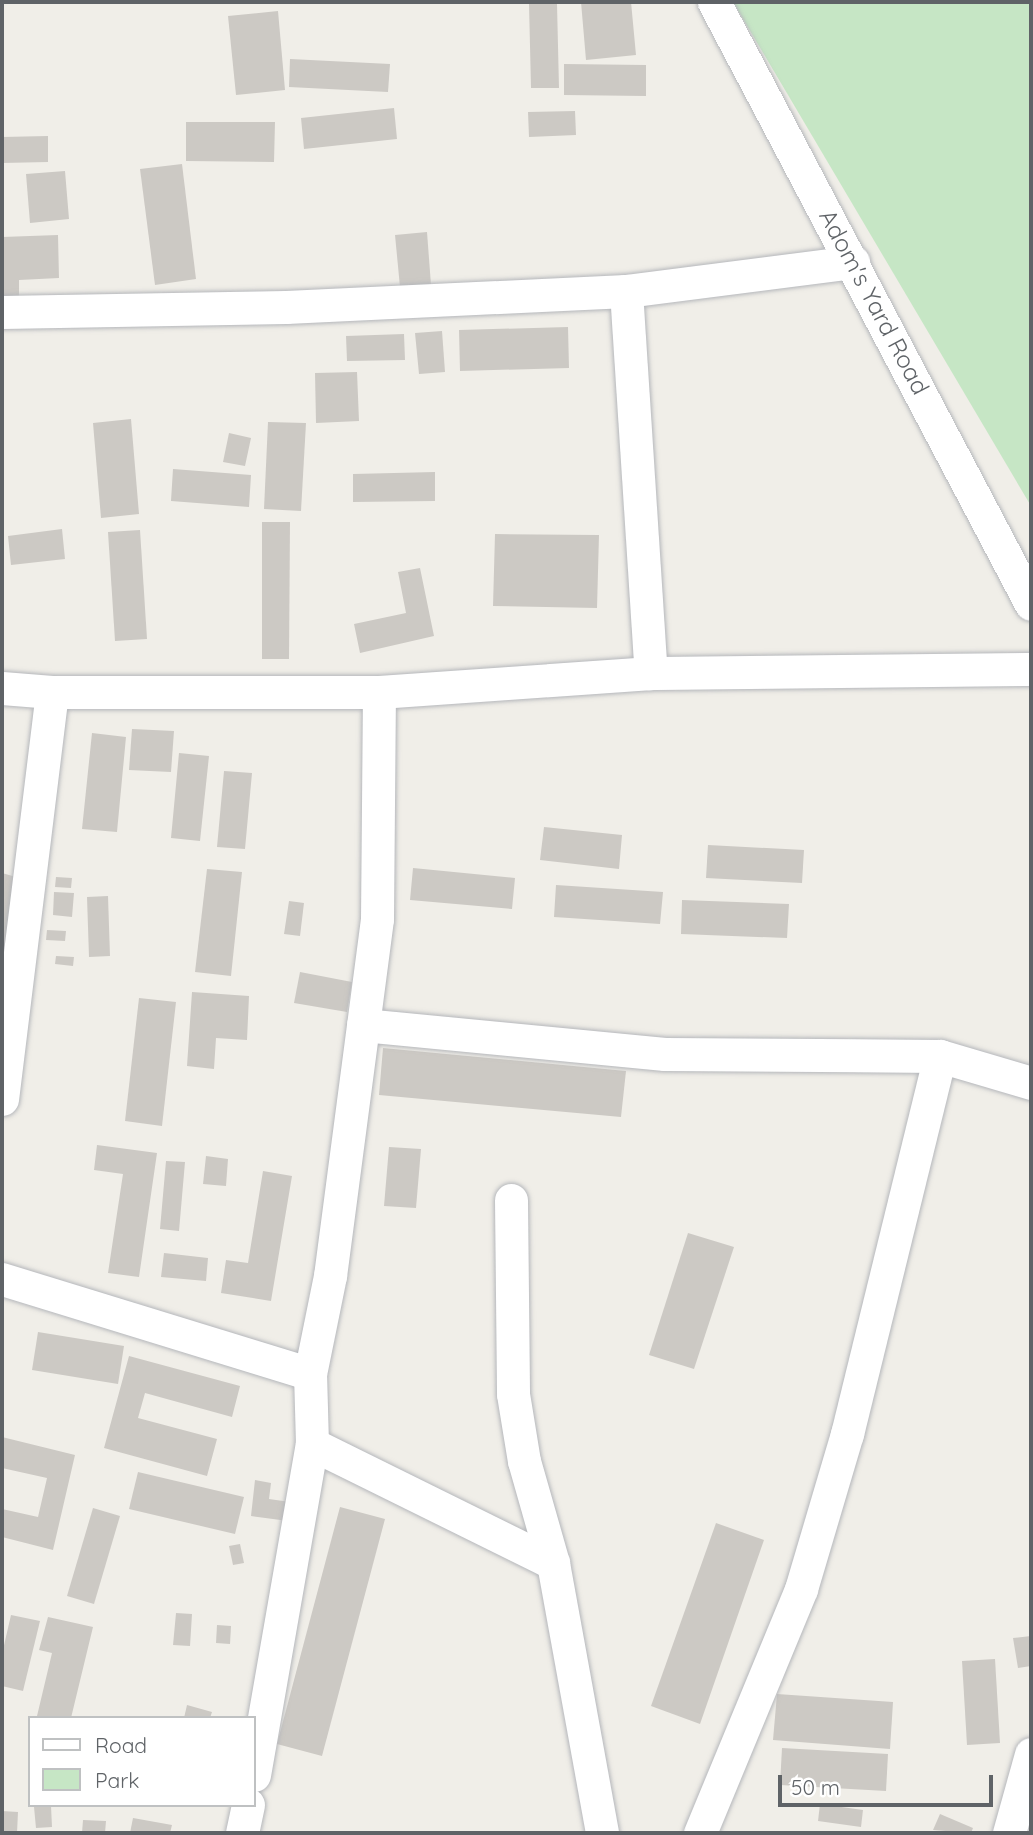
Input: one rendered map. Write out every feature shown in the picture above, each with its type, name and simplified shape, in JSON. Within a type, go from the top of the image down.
[{"type":"street","name":"Adom's Yard Road","points":[[715,2],[1031,604]]},
{"type":"street","points":[[2,312],[286,307],[626,291],[853,262]]},
{"type":"street","points":[[626,291],[651,673]]},
{"type":"street","points":[[2,688],[52,692],[379,692],[651,673],[1031,669]]},
{"type":"street","points":[[2,1099],[52,692]]},
{"type":"street","points":[[256,1764],[312,1444],[310,1374],[330,1276],[377,919],[379,692]]},
{"type":"street","points":[[363,1025],[665,1054],[940,1056],[1031,1083]]},
{"type":"street","points":[[700,1833],[801,1589],[847,1434],[940,1056]]},
{"type":"street","points":[[511,1200],[513,1394],[524,1461],[553,1563],[603,1833]]},
{"type":"street","points":[[2,1279],[310,1374]]},
{"type":"street","points":[[312,1444],[553,1563]]},
{"type":"street","points":[[1009,1833],[1031,1754]]},
{"type":"street","points":[[242,1833],[248,1807]]},
{"type":"green space","points":[[733,2],[1031,2],[1031,506]]},
{"type":"building","points":[[581,2],[631,2],[636,55],[586,60]]},
{"type":"building","points":[[529,4],[557,4],[559,88],[531,88]]},
{"type":"building","points":[[278,11],[285,90],[236,95],[228,16]]},
{"type":"building","points":[[290,59],[390,64],[388,92],[289,87]]},
{"type":"building","points":[[564,64],[646,65],[646,96],[564,95]]},
{"type":"building","points":[[394,108],[397,139],[304,149],[301,118]]},
{"type":"building","points":[[575,111],[576,135],[529,137],[528,112]]},
{"type":"building","points":[[186,122],[275,122],[274,162],[186,161]]},
{"type":"building","points":[[48,136],[48,162],[2,163],[2,137]]},
{"type":"building","points":[[182,164],[196,279],[155,285],[140,169]]},
{"type":"building","points":[[65,171],[69,219],[30,223],[26,174]]},
{"type":"building","points":[[427,232],[431,285],[400,287],[395,235]]},
{"type":"building","points":[[58,235],[59,278],[19,280],[19,297],[2,298],[2,237]]},
{"type":"building","points":[[568,327],[569,368],[460,371],[459,330]]},
{"type":"building","points":[[442,331],[445,372],[419,374],[415,333]]},
{"type":"building","points":[[404,334],[405,360],[347,361],[346,336]]},
{"type":"building","points":[[357,372],[359,421],[316,423],[315,373]]},
{"type":"building","points":[[131,419],[139,514],[101,518],[93,423]]},
{"type":"building","points":[[268,422],[306,423],[301,511],[264,509]]},
{"type":"building","points":[[229,433],[251,438],[245,466],[223,462]]},
{"type":"building","points":[[173,469],[251,475],[249,507],[171,501]]},
{"type":"building","points":[[435,472],[435,501],[353,502],[353,474]]},
{"type":"building","points":[[262,522],[290,522],[289,659],[262,659]]},
{"type":"building","points":[[62,529],[65,559],[11,565],[8,536]]},
{"type":"building","points":[[140,530],[147,639],[115,641],[108,532]]},
{"type":"building","points":[[495,534],[599,535],[597,608],[493,606]]},
{"type":"building","points":[[420,568],[434,636],[360,653],[354,624],[406,613],[398,572]]},
{"type":"building","points":[[132,729],[174,731],[171,772],[129,770]]},
{"type":"building","points":[[92,733],[126,737],[117,832],[82,829]]},
{"type":"building","points":[[179,753],[209,756],[200,841],[171,838]]},
{"type":"building","points":[[224,771],[252,773],[245,849],[217,847]]},
{"type":"building","points":[[544,827],[622,835],[619,869],[540,860]]},
{"type":"building","points":[[708,845],[804,850],[802,883],[706,878]]},
{"type":"building","points":[[413,868],[515,878],[512,909],[410,900]]},
{"type":"building","points":[[207,869],[242,872],[231,976],[195,972]]},
{"type":"building","points":[[2,873],[23,879],[3,953],[2,953]]},
{"type":"building","points":[[56,877],[72,878],[71,888],[55,887]]},
{"type":"building","points":[[556,885],[663,892],[660,924],[554,917]]},
{"type":"building","points":[[54,892],[74,893],[72,917],[53,915]]},
{"type":"building","points":[[108,896],[110,956],[89,957],[87,897]]},
{"type":"building","points":[[682,900],[789,904],[787,938],[681,934]]},
{"type":"building","points":[[289,901],[304,903],[300,936],[284,934]]},
{"type":"building","points":[[47,930],[66,931],[65,941],[46,940]]},
{"type":"building","points":[[56,956],[74,957],[73,966],[55,964]]},
{"type":"building","points":[[300,972],[352,982],[347,1012],[294,1003]]},
{"type":"building","points":[[192,992],[249,996],[247,1040],[216,1038],[214,1069],[187,1066]]},
{"type":"building","points":[[139,998],[176,1002],[162,1126],[125,1121]]},
{"type":"building","points":[[383,1048],[626,1071],[621,1117],[379,1095]]},
{"type":"building","points":[[97,1145],[157,1153],[139,1277],[108,1273],[123,1174],[94,1170]]},
{"type":"building","points":[[389,1147],[421,1149],[416,1208],[384,1206]]},
{"type":"building","points":[[206,1156],[228,1159],[226,1186],[203,1184]]},
{"type":"building","points":[[166,1161],[185,1162],[179,1231],[160,1229]]},
{"type":"building","points":[[263,1171],[292,1176],[271,1301],[221,1293],[226,1260],[248,1263]]},
{"type":"building","points":[[688,1233],[734,1247],[694,1369],[649,1355]]},
{"type":"building","points":[[164,1253],[208,1258],[206,1281],[161,1277]]},
{"type":"building","points":[[38,1332],[124,1346],[118,1384],[32,1370]]},
{"type":"building","points":[[129,1356],[240,1386],[232,1417],[145,1393],[138,1418],[217,1439],[207,1476],[104,1448]]},
{"type":"building","points":[[2,1437],[75,1455],[53,1550],[2,1537],[2,1509],[38,1517],[47,1478],[2,1468]]},
{"type":"building","points":[[138,1472],[244,1497],[235,1534],[129,1509]]},
{"type":"building","points":[[255,1480],[271,1483],[269,1499],[290,1502],[288,1521],[251,1516]]},
{"type":"building","points":[[340,1507],[385,1519],[322,1756],[277,1744]]},
{"type":"building","points":[[93,1508],[120,1516],[94,1604],[67,1596]]},
{"type":"building","points":[[716,1523],[764,1540],[700,1724],[651,1706]]},
{"type":"building","points":[[240,1544],[244,1563],[233,1565],[229,1546]]},
{"type":"building","points":[[176,1613],[192,1614],[190,1646],[173,1645]]},
{"type":"building","points":[[11,1615],[40,1621],[23,1691],[2,1686],[2,1654]]},
{"type":"building","points":[[48,1617],[93,1627],[71,1716],[37,1716],[52,1653],[39,1650]]},
{"type":"building","points":[[217,1625],[231,1626],[230,1644],[216,1643]]},
{"type":"building","points":[[1031,1636],[1031,1666],[1018,1668],[1013,1638]]},
{"type":"building","points":[[995,1659],[1000,1743],[967,1745],[962,1661]]},
{"type":"building","points":[[777,1694],[893,1702],[890,1749],[773,1740]]},
{"type":"building","points":[[187,1705],[212,1712],[211,1716],[184,1716]]},
{"type":"building","points":[[782,1748],[888,1754],[886,1791],[780,1785]]},
{"type":"building","points":[[820,1804],[863,1810],[861,1827],[818,1821]]},
{"type":"building","points":[[34,1807],[51,1807],[52,1827],[36,1828]]},
{"type":"building","points":[[2,1811],[18,1812],[17,1833],[2,1833]]},
{"type":"building","points":[[940,1814],[973,1828],[971,1833],[933,1830]]},
{"type":"building","points":[[133,1818],[172,1825],[170,1833],[130,1833]]},
{"type":"building","points":[[83,1820],[106,1821],[105,1833],[82,1833]]}]
